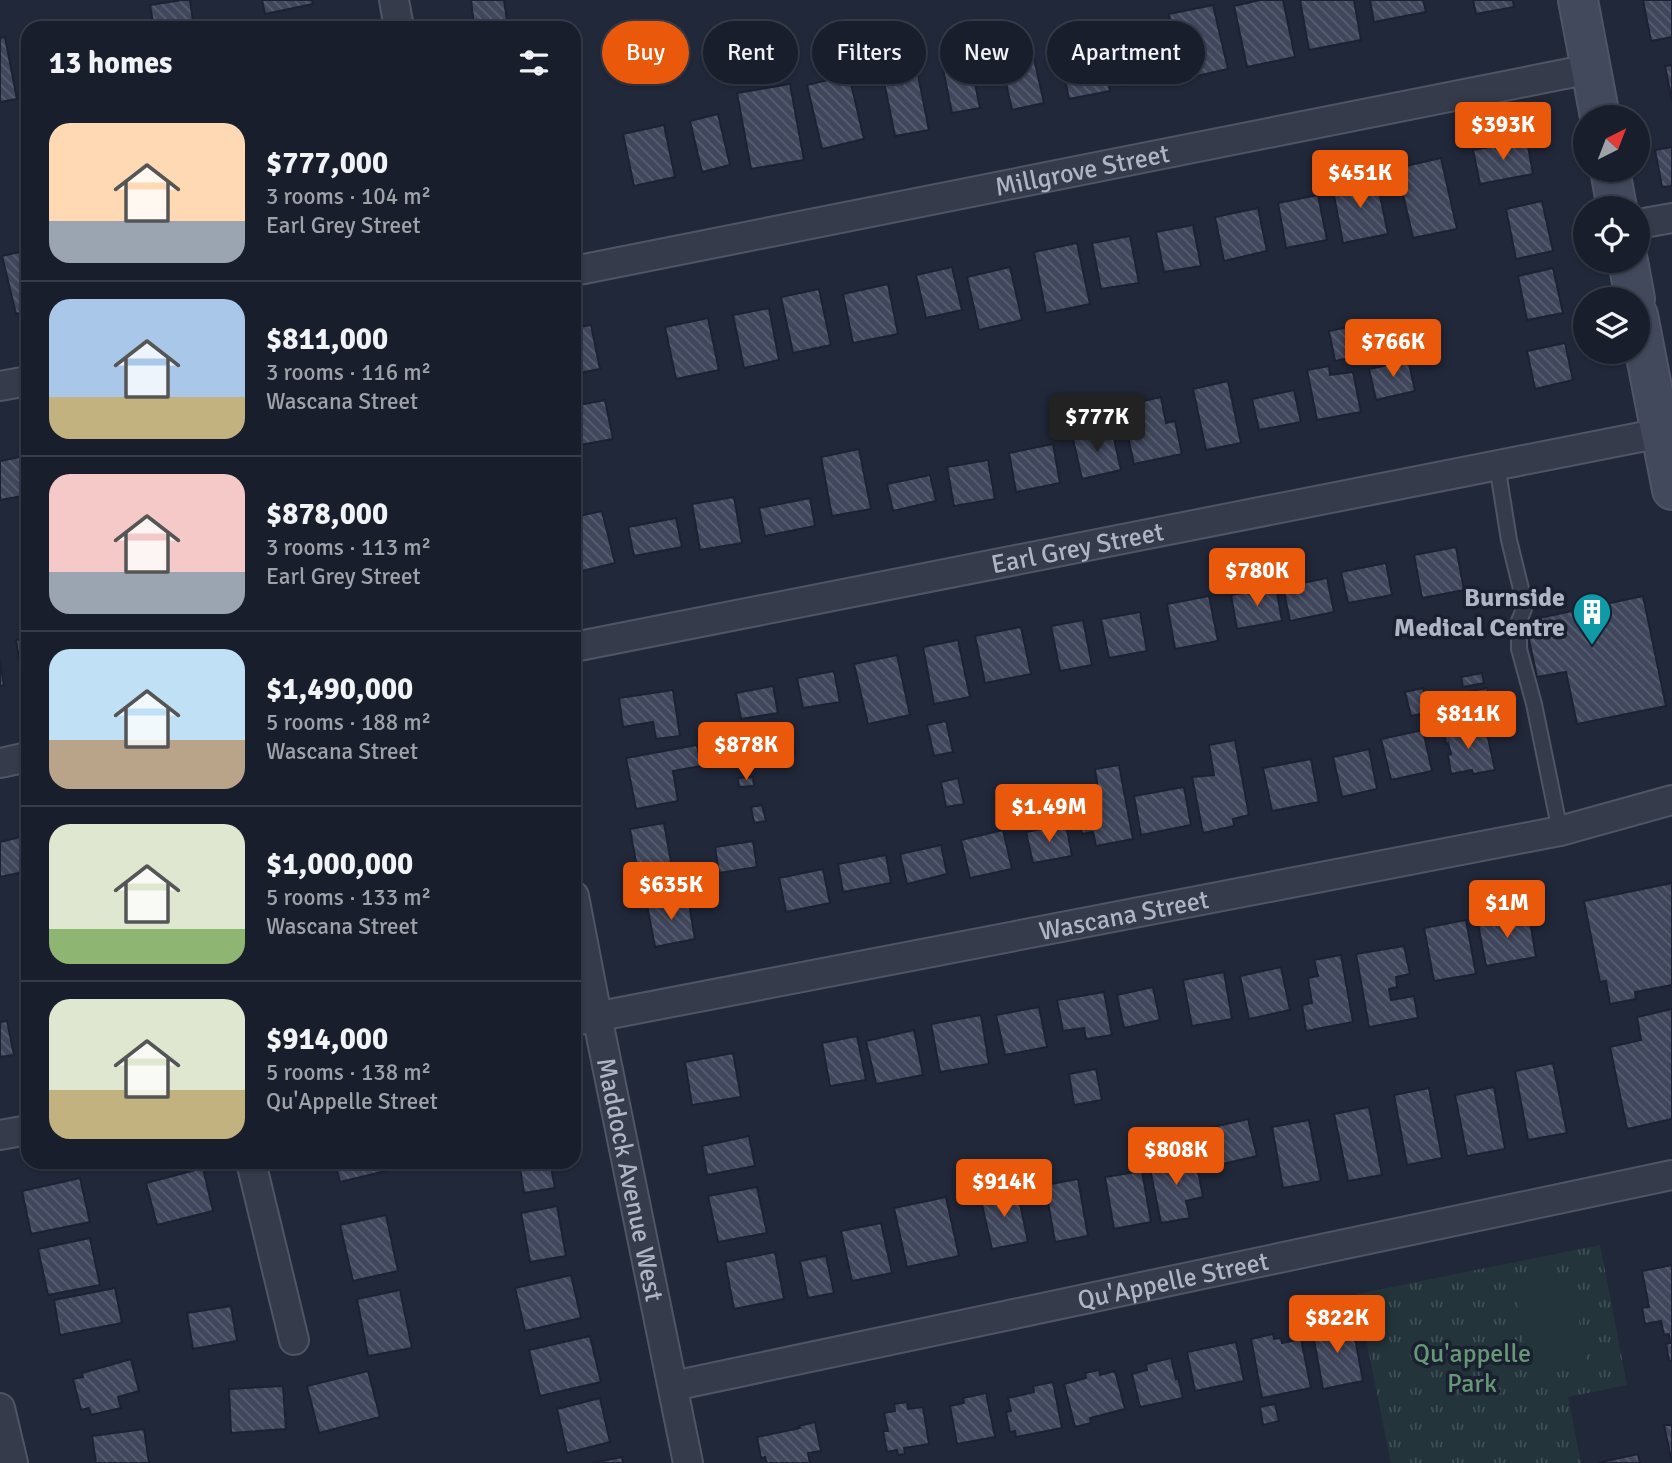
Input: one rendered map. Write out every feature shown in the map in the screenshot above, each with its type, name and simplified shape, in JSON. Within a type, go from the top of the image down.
[{"type":"main road","points":[[1578,0],[1598,105]]},
{"type":"main road","points":[[1648,364],[1672,490]]},
{"type":"street","points":[[394,0],[398,21]]},
{"type":"street","name":"Millgrove Street","points":[[581,270],[1590,69]]},
{"type":"street","points":[[1650,222],[1672,218]]},
{"type":"street","points":[[0,386],[21,382]]},
{"type":"street","name":"Earl Grey Street","points":[[581,646],[1661,433]]},
{"type":"street","points":[[0,763],[21,758]]},
{"type":"street","name":"Wascana Street","points":[[585,1019],[1560,831],[1672,800]]},
{"type":"street","name":"Maddock Avenue West","points":[[581,974],[585,1019],[673,1386],[688,1463]]},
{"type":"street","points":[[0,1135],[21,1131]]},
{"type":"street","points":[[253,1169],[294,1340]]},
{"type":"street","name":"Qu'Appelle Street","points":[[673,1386],[1672,1175]]},
{"type":"street","points":[[0,1408],[12,1463]]},
{"type":"lane","points":[[1497,465],[1524,609],[1519,621],[1519,649],[1534,704],[1560,831]]},
{"type":"green space","name":"Qu'appelle Park","points":[[1600,1245],[1627,1385],[1568,1397],[1581,1463],[1391,1463],[1357,1294]]},
{"type":"green space","points":[[1570,1277],[1588,1365],[1531,1377],[1514,1289]]},
{"type":"building","points":[[190,0],[193,21],[153,21],[150,5]]},
{"type":"building","points":[[262,0],[312,0],[313,4],[265,14]]},
{"type":"building","points":[[471,0],[504,0],[507,20],[473,21]]},
{"type":"building","points":[[1260,0],[1283,0],[1295,57],[1247,67],[1234,6]]},
{"type":"building","points":[[1300,0],[1354,0],[1361,40],[1309,50]]},
{"type":"building","points":[[1370,0],[1423,0],[1426,12],[1374,22]]},
{"type":"building","points":[[1473,0],[1513,0],[1514,7],[1476,14]]},
{"type":"building","points":[[1643,0],[1672,0],[1672,37],[1651,41]]},
{"type":"building","points":[[1213,5],[1228,69],[1205,74],[1205,21],[1171,21],[1169,14]]},
{"type":"building","points":[[5,37],[17,99],[0,102],[0,38]]},
{"type":"building","points":[[1033,54],[1044,103],[1012,110],[1006,84],[1033,84]]},
{"type":"building","points":[[1672,65],[1672,101],[1665,66]]},
{"type":"building","points":[[790,84],[804,160],[751,169],[737,93]]},
{"type":"building","points":[[851,84],[864,139],[822,149],[807,85]]},
{"type":"building","points":[[884,84],[920,84],[929,130],[895,136]]},
{"type":"building","points":[[946,84],[975,84],[980,108],[952,113]]},
{"type":"building","points":[[1066,84],[1109,84],[1110,91],[1069,99]]},
{"type":"building","points":[[718,114],[730,165],[702,172],[690,121]]},
{"type":"building","points":[[664,125],[675,177],[634,186],[623,134]]},
{"type":"building","points":[[1527,140],[1533,174],[1480,184],[1473,150]]},
{"type":"building","points":[[1672,147],[1672,186],[1662,187],[1655,150]]},
{"type":"building","points":[[1441,158],[1457,229],[1413,238],[1397,168]]},
{"type":"building","points":[[1376,176],[1388,234],[1343,243],[1332,185]]},
{"type":"building","points":[[1318,195],[1327,240],[1286,248],[1278,203]]},
{"type":"building","points":[[1542,201],[1553,251],[1516,259],[1506,209]]},
{"type":"building","points":[[1258,208],[1267,251],[1224,261],[1215,217]]},
{"type":"building","points":[[1193,225],[1201,266],[1164,272],[1156,232]]},
{"type":"building","points":[[1130,236],[1139,283],[1101,289],[1092,243]]},
{"type":"building","points":[[1077,243],[1090,304],[1046,313],[1034,252]]},
{"type":"building","points":[[21,252],[21,313],[16,314],[2,256]]},
{"type":"building","points":[[952,267],[962,310],[926,318],[916,275]]},
{"type":"building","points":[[1010,267],[1022,320],[979,330],[967,277]]},
{"type":"building","points":[[1553,268],[1563,313],[1527,320],[1518,276]]},
{"type":"building","points":[[888,284],[898,334],[853,343],[843,294]]},
{"type":"building","points":[[819,289],[831,345],[793,353],[781,297]]},
{"type":"building","points":[[769,308],[779,360],[744,368],[733,315]]},
{"type":"building","points":[[708,318],[719,370],[676,379],[665,327]]},
{"type":"building","points":[[591,325],[600,369],[581,373],[581,327]]},
{"type":"building","points":[[1353,326],[1359,356],[1335,361],[1329,331]]},
{"type":"building","points":[[1565,343],[1573,380],[1535,389],[1527,351]]},
{"type":"building","points":[[1407,354],[1415,391],[1376,400],[1369,369],[1393,364],[1392,357]]},
{"type":"building","points":[[1329,366],[1330,375],[1353,372],[1361,412],[1317,420],[1307,370]]},
{"type":"building","points":[[1228,381],[1241,443],[1206,450],[1193,389]]},
{"type":"building","points":[[1294,390],[1301,422],[1259,430],[1252,399]]},
{"type":"building","points":[[1161,397],[1166,423],[1175,421],[1182,454],[1134,464],[1121,406]]},
{"type":"building","points":[[605,400],[613,439],[581,445],[581,405]]},
{"type":"building","points":[[1112,430],[1121,470],[1082,479],[1073,439]]},
{"type":"building","points":[[1053,444],[1060,483],[1016,492],[1009,453]]},
{"type":"building","points":[[859,449],[871,509],[832,516],[821,457]]},
{"type":"building","points":[[21,457],[21,496],[0,500],[0,461]]},
{"type":"building","points":[[988,460],[995,499],[954,506],[947,467]]},
{"type":"building","points":[[930,475],[936,501],[893,511],[887,484]]},
{"type":"building","points":[[734,497],[742,543],[700,550],[692,504]]},
{"type":"building","points":[[810,498],[815,526],[765,536],[759,508]]},
{"type":"building","points":[[602,511],[615,563],[581,571],[581,516]]},
{"type":"building","points":[[676,518],[682,547],[634,556],[628,527]]},
{"type":"building","points":[[1456,547],[1464,590],[1422,598],[1414,555]]},
{"type":"building","points":[[1386,563],[1392,595],[1348,603],[1341,572]]},
{"type":"building","points":[[1327,578],[1334,612],[1290,621],[1283,587]]},
{"type":"building","points":[[1276,587],[1282,621],[1237,629],[1231,595]]},
{"type":"building","points":[[1209,596],[1218,641],[1175,649],[1167,604]]},
{"type":"building","name":"Burnside Medical Centre","points":[[1643,596],[1666,706],[1577,724],[1566,672],[1537,677],[1525,621]]},
{"type":"building","points":[[1140,612],[1147,651],[1109,658],[1101,619]]},
{"type":"building","points":[[1083,620],[1092,665],[1060,671],[1051,626]]},
{"type":"building","points":[[1021,627],[1031,674],[985,683],[975,636]]},
{"type":"building","points":[[21,639],[21,671],[16,640]]},
{"type":"building","points":[[958,640],[970,697],[934,704],[923,647]]},
{"type":"building","points":[[897,655],[910,715],[868,724],[854,664]]},
{"type":"building","points":[[0,661],[4,685],[0,686]]},
{"type":"building","points":[[834,671],[840,702],[803,708],[797,678]]},
{"type":"building","points":[[1482,673],[1484,683],[1463,687],[1461,677]]},
{"type":"building","points":[[773,686],[778,713],[741,719],[736,693]]},
{"type":"building","points":[[1423,688],[1429,712],[1411,716],[1405,692]]},
{"type":"building","points":[[1487,688],[1493,713],[1464,720],[1458,694]]},
{"type":"building","points":[[673,690],[680,736],[656,739],[653,722],[623,727],[619,698]]},
{"type":"building","points":[[946,721],[953,752],[934,756],[927,725]]},
{"type":"building","points":[[1462,723],[1464,737],[1487,733],[1495,770],[1451,774],[1448,755],[1451,754],[1443,727]]},
{"type":"building","points":[[1423,730],[1432,771],[1391,780],[1381,739]]},
{"type":"building","points":[[792,735],[795,754],[785,756],[782,737]]},
{"type":"building","points":[[1235,740],[1249,815],[1233,819],[1234,826],[1203,833],[1192,777],[1214,775],[1209,745]]},
{"type":"building","points":[[697,745],[701,766],[673,771],[678,801],[636,809],[626,758]]},
{"type":"building","points":[[1369,749],[1377,789],[1342,797],[1333,757]]},
{"type":"building","points":[[1311,759],[1319,802],[1272,811],[1263,768]]},
{"type":"building","points":[[1119,765],[1133,839],[1096,846],[1093,832],[1082,834],[1075,798],[1099,794],[1095,769]]},
{"type":"building","points":[[753,777],[754,786],[739,787],[738,778]]},
{"type":"building","points":[[958,778],[964,804],[946,807],[941,782]]},
{"type":"building","points":[[1184,787],[1191,825],[1141,835],[1134,796]]},
{"type":"building","points":[[762,805],[766,821],[754,823],[751,807]]},
{"type":"building","points":[[664,823],[674,879],[640,885],[630,829]]},
{"type":"building","points":[[1066,824],[1072,856],[1033,863],[1026,832]]},
{"type":"building","points":[[1003,830],[1012,869],[970,878],[961,840]]},
{"type":"building","points":[[21,837],[21,872],[0,877],[0,842]]},
{"type":"building","points":[[753,841],[757,867],[719,873],[715,847]]},
{"type":"building","points":[[941,845],[947,874],[907,884],[900,854]]},
{"type":"building","points":[[886,855],[891,883],[843,892],[838,864]]},
{"type":"building","points":[[823,869],[830,903],[786,912],[779,878]]},
{"type":"building","points":[[1672,883],[1672,985],[1635,992],[1636,999],[1610,1004],[1606,981],[1600,982],[1584,901]]},
{"type":"building","points":[[688,898],[695,939],[655,947],[647,905]]},
{"type":"building","points":[[1529,915],[1536,957],[1486,966],[1478,924]]},
{"type":"building","points":[[1466,920],[1476,974],[1434,981],[1424,928]]},
{"type":"building","points":[[1404,946],[1410,974],[1396,977],[1397,987],[1389,989],[1391,1000],[1414,996],[1418,1018],[1369,1027],[1356,954]]},
{"type":"building","points":[[1341,955],[1353,1022],[1306,1031],[1302,1005],[1312,1003],[1308,978],[1318,976],[1314,960]]},
{"type":"building","points":[[1281,967],[1290,1010],[1249,1019],[1240,976]]},
{"type":"building","points":[[1224,972],[1232,1019],[1192,1026],[1183,980]]},
{"type":"building","points":[[1153,987],[1160,1020],[1124,1028],[1117,995]]},
{"type":"building","points":[[1104,992],[1112,1035],[1086,1039],[1084,1028],[1063,1031],[1057,1000]]},
{"type":"building","points":[[1039,1007],[1047,1047],[1005,1055],[996,1015]]},
{"type":"building","points":[[1672,1009],[1672,1119],[1627,1129],[1610,1047],[1641,1040],[1637,1017]]},
{"type":"building","points":[[981,1015],[989,1064],[940,1072],[931,1024]]},
{"type":"building","points":[[7,1021],[14,1055],[0,1057],[0,1022]]},
{"type":"building","points":[[914,1030],[923,1075],[876,1084],[866,1041]]},
{"type":"building","points":[[857,1036],[866,1080],[830,1086],[822,1043]]},
{"type":"building","points":[[733,1053],[741,1097],[692,1105],[685,1062]]},
{"type":"building","points":[[1553,1063],[1567,1133],[1528,1140],[1515,1071]]},
{"type":"building","points":[[1096,1069],[1102,1100],[1074,1105],[1069,1074]]},
{"type":"building","points":[[1494,1087],[1505,1149],[1467,1156],[1455,1095]]},
{"type":"building","points":[[1429,1088],[1442,1158],[1407,1165],[1394,1095]]},
{"type":"building","points":[[1369,1107],[1382,1175],[1348,1181],[1334,1114]]},
{"type":"building","points":[[1248,1119],[1257,1156],[1218,1165],[1209,1128]]},
{"type":"building","points":[[1309,1120],[1321,1181],[1283,1188],[1272,1127]]},
{"type":"building","points":[[749,1136],[755,1166],[707,1175],[702,1146]]},
{"type":"building","points":[[1195,1155],[1203,1197],[1186,1201],[1190,1218],[1161,1223],[1149,1164]]},
{"type":"building","points":[[203,1169],[213,1211],[157,1225],[146,1183]]},
{"type":"building","points":[[337,1169],[386,1171],[340,1182]]},
{"type":"building","points":[[520,1169],[551,1169],[555,1188],[524,1193]]},
{"type":"building","points":[[1142,1171],[1151,1222],[1114,1229],[1105,1177]]},
{"type":"building","points":[[80,1178],[90,1222],[31,1234],[22,1191]]},
{"type":"building","points":[[1078,1179],[1088,1236],[1055,1242],[1045,1185]]},
{"type":"building","points":[[757,1187],[767,1233],[718,1242],[708,1196]]},
{"type":"building","points":[[1017,1189],[1028,1242],[992,1249],[980,1196]]},
{"type":"building","points":[[946,1197],[959,1256],[907,1267],[894,1208]]},
{"type":"building","points":[[557,1206],[566,1256],[530,1262],[521,1213]]},
{"type":"building","points":[[386,1215],[398,1271],[353,1281],[340,1225]]},
{"type":"building","points":[[881,1223],[892,1273],[852,1281],[841,1231]]},
{"type":"building","points":[[90,1238],[100,1285],[48,1295],[38,1249]]},
{"type":"building","points":[[775,1252],[784,1299],[734,1309],[725,1262]]},
{"type":"building","points":[[826,1256],[834,1293],[808,1298],[800,1261]]},
{"type":"building","points":[[1672,1265],[1672,1361],[1669,1361],[1666,1344],[1670,1343],[1669,1334],[1664,1335],[1661,1321],[1645,1324],[1642,1308],[1649,1307],[1642,1271]]},
{"type":"building","points":[[571,1275],[581,1318],[525,1331],[515,1288]]},
{"type":"building","points":[[115,1288],[122,1323],[60,1335],[54,1300]]},
{"type":"building","points":[[400,1290],[412,1348],[368,1356],[357,1299]]},
{"type":"building","points":[[231,1306],[237,1341],[193,1349],[187,1313]]},
{"type":"building","points":[[1352,1322],[1363,1381],[1323,1389],[1312,1329]]},
{"type":"building","points":[[1273,1334],[1274,1339],[1281,1338],[1282,1343],[1301,1339],[1311,1388],[1262,1398],[1251,1339]]},
{"type":"building","points":[[590,1336],[601,1382],[540,1396],[529,1350]]},
{"type":"building","points":[[1236,1342],[1244,1381],[1195,1391],[1187,1352]]},
{"type":"building","points":[[1171,1358],[1183,1398],[1140,1407],[1132,1374],[1147,1370],[1146,1364]]},
{"type":"building","points":[[131,1359],[139,1391],[118,1397],[121,1408],[91,1415],[89,1408],[81,1410],[73,1379],[83,1377],[82,1373]]},
{"type":"building","points":[[1099,1370],[1100,1375],[1115,1371],[1125,1409],[1090,1418],[1091,1423],[1075,1427],[1064,1384],[1086,1378],[1085,1373]]},
{"type":"building","points":[[368,1371],[380,1417],[319,1433],[307,1386]]},
{"type":"building","points":[[1053,1382],[1062,1428],[1016,1437],[1015,1431],[1010,1432],[1006,1412],[1011,1411],[1008,1398],[1034,1392],[1033,1386]]},
{"type":"building","points":[[283,1386],[286,1429],[231,1433],[229,1389]]},
{"type":"building","points":[[986,1393],[995,1437],[957,1444],[950,1406],[964,1403],[963,1398]]},
{"type":"building","points":[[600,1398],[610,1442],[567,1453],[557,1409]]},
{"type":"building","points":[[907,1402],[908,1409],[923,1407],[929,1444],[904,1448],[905,1454],[898,1455],[897,1450],[887,1452],[883,1431],[888,1431],[884,1413],[895,1411],[894,1404]]},
{"type":"building","points":[[1275,1404],[1279,1421],[1263,1425],[1260,1407]]},
{"type":"building","points":[[815,1422],[821,1451],[808,1453],[810,1463],[767,1463],[765,1457],[761,1458],[757,1437]]},
{"type":"building","points":[[1664,1425],[1672,1425],[1672,1463],[1665,1430]]},
{"type":"building","points":[[144,1429],[149,1463],[96,1463],[92,1436]]},
{"type":"building","points":[[1638,1454],[1640,1463],[1597,1463]]},
{"type":"building","points":[[622,1457],[623,1463],[592,1463]]},
{"type":"place","name":"Burnside Medical Centre","points":[[1592,646]]}]
